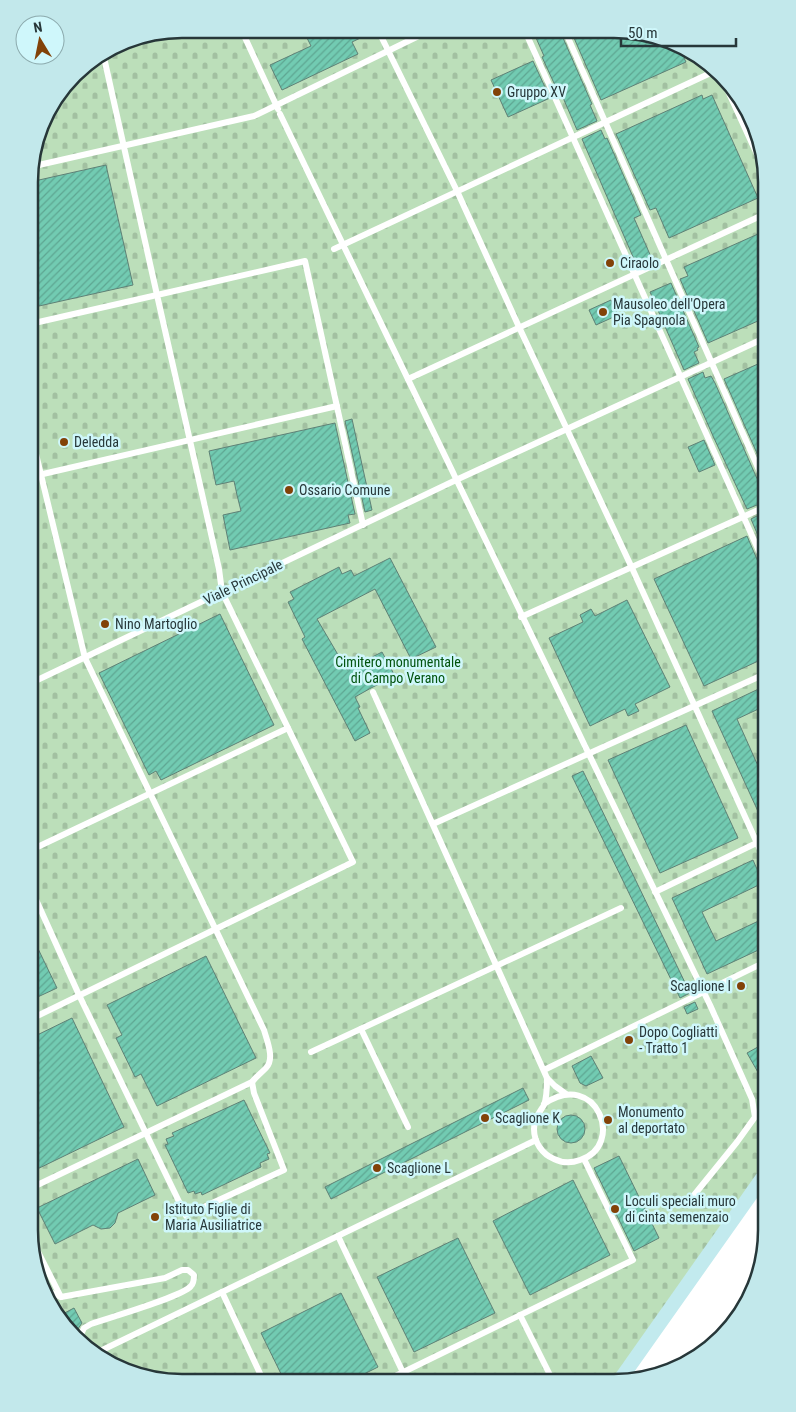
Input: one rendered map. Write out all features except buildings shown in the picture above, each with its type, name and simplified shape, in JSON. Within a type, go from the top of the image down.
[{"type":"highway","points":[[732,1250],[758,1202]]},
{"type":"highway","points":[[648,1370],[758,1214]]},
{"type":"highway","points":[[679,1359],[757,1250]]},
{"type":"lane","points":[[245,38],[279,114],[655,892],[752,1099],[755,1117],[686,1205]]},
{"type":"lane","points":[[382,38],[457,191],[757,843],[655,892]]},
{"type":"lane","points":[[39,165],[250,117],[277,106],[415,38]]},
{"type":"lane","points":[[528,38],[758,549]]},
{"type":"lane","points":[[567,38],[758,467]]},
{"type":"lane","points":[[38,1016],[353,862],[222,592],[219,569],[105,60]]},
{"type":"lane","points":[[334,249],[709,73]]},
{"type":"lane","points":[[731,98],[755,150]]},
{"type":"lane","points":[[408,379],[758,217]]},
{"type":"lane","points":[[38,322],[306,261],[363,525]]},
{"type":"lane","name":"Viale Principale","points":[[38,680],[456,480],[758,341]]},
{"type":"lane","points":[[40,475],[337,406]]},
{"type":"lane","points":[[38,466],[85,658],[264,1030],[270,1061],[267,1067],[252,1082],[38,1185]]},
{"type":"lane","points":[[521,617],[758,510]]},
{"type":"lane","points":[[433,824],[758,677]]},
{"type":"lane","points":[[373,692],[544,1070],[547,1078],[544,1104]]},
{"type":"lane","points":[[38,847],[288,728]]},
{"type":"lane","points":[[38,904],[79,995],[186,1216]]},
{"type":"lane","points":[[311,1052],[621,908]]},
{"type":"lane","points":[[544,1070],[758,965]]},
{"type":"lane","points":[[361,1029],[408,1127]]},
{"type":"lane","points":[[547,1078],[554,1086],[566,1094],[583,1097],[596,1108],[603,1124],[601,1140],[597,1148],[584,1159],[565,1163],[547,1156],[540,1149],[534,1130],[538,1112],[544,1104],[554,1097],[566,1094]]},
{"type":"lane","points":[[195,1211],[284,1170],[254,1093],[252,1082]]},
{"type":"lane","points":[[102,1350],[536,1140]]},
{"type":"lane","points":[[396,1374],[633,1260],[584,1159]]},
{"type":"lane","points":[[338,1236],[404,1374]]},
{"type":"lane","points":[[40,1255],[61,1297]]},
{"type":"lane","points":[[51,1293],[61,1297],[160,1279],[182,1270],[188,1270],[194,1275],[191,1287],[185,1291],[164,1300],[91,1324],[84,1328],[81,1333]]},
{"type":"lane","points":[[222,1292],[260,1374]]},
{"type":"lane","points":[[520,1315],[550,1374]]},
{"type":"green space","name":"Cimitero monumentale di Campo Verano","points":[[182,38],[633,39],[661,45],[678,52],[694,62],[723,87],[744,118],[754,144],[758,182],[758,1172],[615,1374],[163,1373],[144,1370],[127,1364],[94,1345],[73,1325],[52,1294],[40,1258],[38,1230],[38,182],[42,144],[52,118],[67,94],[80,80],[94,67],[110,57],[135,45],[154,40]]},
{"type":"place","name":"Gruppo XV","points":[[497,92]]},
{"type":"place","name":"Ciraolo","points":[[610,263]]},
{"type":"place","name":"Mausoleo dell'Opera Pia Spagnola","points":[[603,312]]},
{"type":"place","name":"Deledda","points":[[64,442]]},
{"type":"place","name":"Ossario Comune","points":[[289,490]]},
{"type":"place","name":"Nino Martoglio","points":[[105,624]]},
{"type":"place","name":"Scaglione I","points":[[741,986]]},
{"type":"place","name":"Dopo Cogliatti - Tratto 1","points":[[629,1040]]},
{"type":"place","name":"Scaglione K","points":[[485,1118]]},
{"type":"place","name":"Monumento al deportato","points":[[608,1120]]},
{"type":"place","name":"Scaglione L","points":[[377,1168]]},
{"type":"place","name":"Loculi speciali muro di cinta semenzaio","points":[[615,1209]]},
{"type":"place","name":"Istituto Figlie di Maria Ausiliatrice","points":[[155,1217]]}]
